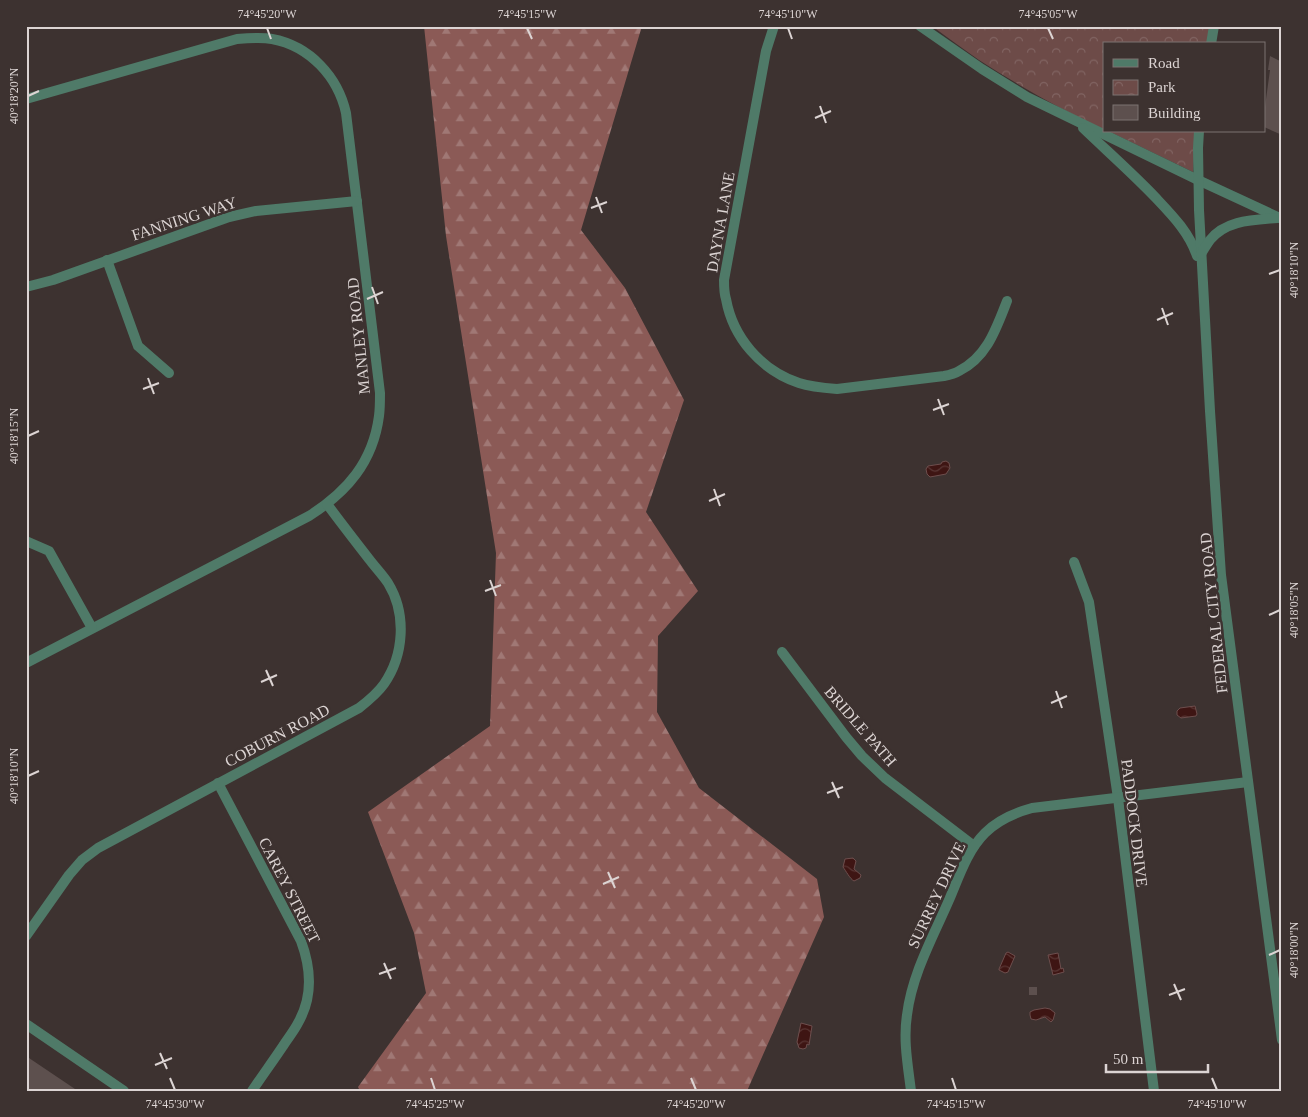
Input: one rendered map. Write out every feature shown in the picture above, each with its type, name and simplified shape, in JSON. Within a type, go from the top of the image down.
[{"type":"street","name":"DAYNA LANE","points":[[774,26],[766,52],[724,280],[730,317],[750,350],[763,363],[780,375],[820,388],[837,389],[944,376],[974,362],[990,343],[1007,301]]},
{"type":"street","points":[[920,26],[982,69],[1027,97],[1280,218]]},
{"type":"street","points":[[1211,42],[1214,26]]},
{"type":"street","name":"MANLEY ROAD","points":[[26,99],[237,39],[255,37],[286,42],[318,61],[329,74],[338,90],[346,113],[380,393],[379,416],[375,436],[364,462],[342,491],[327,504],[300,520],[26,663]]},
{"type":"street","points":[[1075,121],[1138,179],[1183,227],[1194,244],[1202,271]]},
{"type":"street","name":"FEDERAL CITY ROAD","points":[[1199,132],[1198,180],[1201,254],[1221,575],[1282,1040]]},
{"type":"street","name":"FANNING WAY","points":[[26,287],[53,280],[229,217],[256,211],[357,201]]},
{"type":"street","points":[[1201,254],[1210,240],[1227,227],[1246,221],[1280,218]]},
{"type":"street","points":[[107,260],[138,346],[169,373]]},
{"type":"street","name":"COBURN ROAD","points":[[26,936],[69,875],[82,860],[98,848],[359,708],[384,685],[399,651],[400,616],[395,599],[388,583],[327,504]]},
{"type":"street","points":[[26,542],[48,551],[92,628]]},
{"type":"street","name":"PADDOCK DRIVE","points":[[1074,562],[1089,602],[1118,798],[1154,1091]]},
{"type":"street","name":"BRIDLE PATH","points":[[782,652],[862,756],[885,778],[974,846]]},
{"type":"street","name":"SURREY DRIVE","points":[[912,1091],[905,1041],[906,1016],[911,991],[919,966],[974,846],[985,833],[1016,812],[1032,808],[1248,782]]},
{"type":"street","name":"CAREY STREET","points":[[218,783],[300,941],[310,973],[309,991],[305,1008],[298,1023],[252,1091]]},
{"type":"street","points":[[26,1024],[124,1091]]},
{"type":"green space","points":[[424,26],[642,26],[581,230],[625,288],[684,400],[646,512],[698,591],[658,636],[657,712],[699,788],[817,879],[824,917],[747,1091],[360,1091],[358,1087],[426,993],[414,933],[368,812],[490,726],[496,553],[446,236]]},
{"type":"green space","points":[[932,26],[1210,26],[1207,42],[1103,42],[1103,129],[1009,79]]},
{"type":"green space","points":[[1110,132],[1196,132],[1193,172]]},
{"type":"water","points":[[946,461],[949,463],[950,468],[946,474],[930,477],[927,474],[926,469],[928,466],[941,464]]},
{"type":"water","points":[[1195,706],[1196,716],[1181,718],[1177,715],[1177,711],[1180,708]]},
{"type":"water","points":[[853,858],[856,861],[854,869],[861,875],[860,878],[854,881],[843,867],[845,859]]},
{"type":"water","points":[[1008,952],[1015,956],[1008,972],[1005,973],[999,969]]},
{"type":"water","points":[[1058,953],[1061,969],[1063,968],[1064,972],[1053,975],[1048,955]]},
{"type":"water","points":[[1045,1008],[1055,1013],[1051,1022],[1045,1017],[1036,1020],[1031,1019],[1030,1012]]},
{"type":"water","points":[[801,1023],[812,1026],[809,1045],[807,1044],[806,1048],[803,1049],[799,1048],[797,1042]]},
{"type":"building","points":[[1270,56],[1282,62],[1280,68],[1282,68],[1282,135],[1266,128],[1266,99],[1270,70],[1268,70]]},
{"type":"building","points":[[1029,987],[1037,987],[1037,995],[1029,995]]},
{"type":"building","points":[[26,1056],[78,1091],[26,1091]]}]
